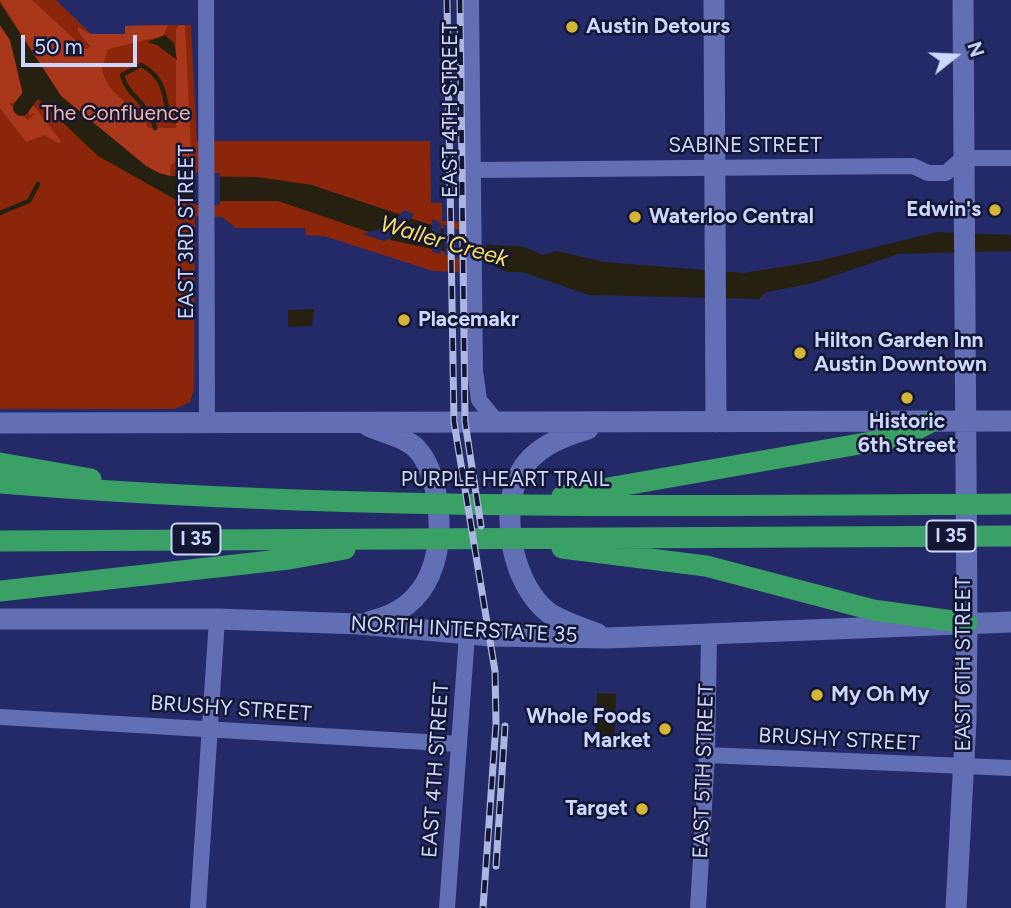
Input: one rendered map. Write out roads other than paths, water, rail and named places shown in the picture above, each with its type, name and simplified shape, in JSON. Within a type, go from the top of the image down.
[{"type":"highway","points":[[583,497],[888,439],[912,432],[929,423]]},
{"type":"highway","points":[[0,463],[58,472],[158,496]]},
{"type":"highway","name":"PURPLE HEART TRAIL","points":[[0,483],[158,496],[386,503],[518,505],[583,497],[891,505],[1011,504]]},
{"type":"highway","name":"I 35","points":[[0,541],[505,539],[605,545],[1011,536]]},
{"type":"highway","points":[[0,591],[289,559],[391,540]]},
{"type":"highway","points":[[605,545],[706,566],[873,610],[967,623]]},
{"type":"main road","points":[[714,0],[716,422]]},
{"type":"main road","name":"EAST 6TH STREET","points":[[956,908],[964,767],[967,623],[963,0]]},
{"type":"main road","points":[[0,423],[1011,421]]},
{"type":"main road","points":[[357,422],[405,440],[417,449],[435,483],[440,518],[436,561],[424,588],[393,616],[359,624]]},
{"type":"main road","points":[[607,638],[549,613],[526,589],[514,560],[510,504],[518,476],[545,446],[561,437],[617,422]]},
{"type":"main road","name":"NORTH INTERSTATE 35","points":[[0,619],[217,619],[359,624],[467,635],[607,638],[1011,622]]},
{"type":"street","name":"EAST 3RD STREET","points":[[206,0],[207,422]]},
{"type":"street","name":"EAST 4TH STREET","points":[[471,0],[473,306],[478,400],[497,422]]},
{"type":"street","name":"SABINE STREET","points":[[473,170],[914,166],[928,173],[946,173],[963,158],[1011,158]]},
{"type":"street","points":[[198,908],[217,619]]},
{"type":"street","name":"EAST 4TH STREET","points":[[447,908],[467,635]]},
{"type":"street","name":"EAST 5TH STREET","points":[[698,908],[707,755],[709,635]]},
{"type":"street","name":"BRUSHY STREET","points":[[0,717],[459,744]]},
{"type":"street","name":"BRUSHY STREET","points":[[707,755],[1011,768]]},
{"type":"water","name":"Waller Creek","points":[[0,3],[61,96],[146,166],[170,176],[257,177],[312,185],[491,245],[522,246],[543,255],[557,251],[604,262],[743,273],[818,261],[937,232],[1011,235],[1011,251],[898,254],[809,284],[766,292],[759,299],[589,295],[522,272],[507,272],[479,259],[395,241],[278,201],[178,201],[98,156],[37,98],[30,101],[24,98],[10,40],[0,25]]},
{"type":"water","points":[[165,35],[174,43],[177,60],[157,45],[147,42]]},
{"type":"water","points":[[314,309],[312,326],[288,327],[288,310]]},
{"type":"water","points":[[597,693],[616,694],[614,744],[594,743]]},
{"type":"waterway","points":[[155,128],[149,113],[129,89],[122,75],[141,65],[155,75],[165,96],[169,120],[176,121]]},
{"type":"waterway","points":[[21,108],[41,82]]},
{"type":"waterway","points":[[0,213],[29,201],[38,184]]},
{"type":"railway","points":[[447,0],[454,422],[495,671],[496,724],[483,908]]},
{"type":"railway","points":[[460,0],[465,422],[481,526]]},
{"type":"railway","points":[[496,866],[505,726]]},
{"type":"place","name":"Austin Detours","points":[[572,27]]},
{"type":"place","name":"Edwin's","points":[[995,210]]},
{"type":"place","name":"Waterloo Central","points":[[635,217]]},
{"type":"place","name":"Placemakr","points":[[404,320]]},
{"type":"place","name":"Hilton Garden Inn Austin Downtown","points":[[800,353]]},
{"type":"place","name":"Historic 6th Street","points":[[907,398]]},
{"type":"place","name":"My Oh My","points":[[817,695]]},
{"type":"place","name":"Whole Foods Market","points":[[665,729]]},
{"type":"place","name":"Target","points":[[642,809]]},
{"type":"park label","name":"The Confluence","points":[[116,114]]}]
